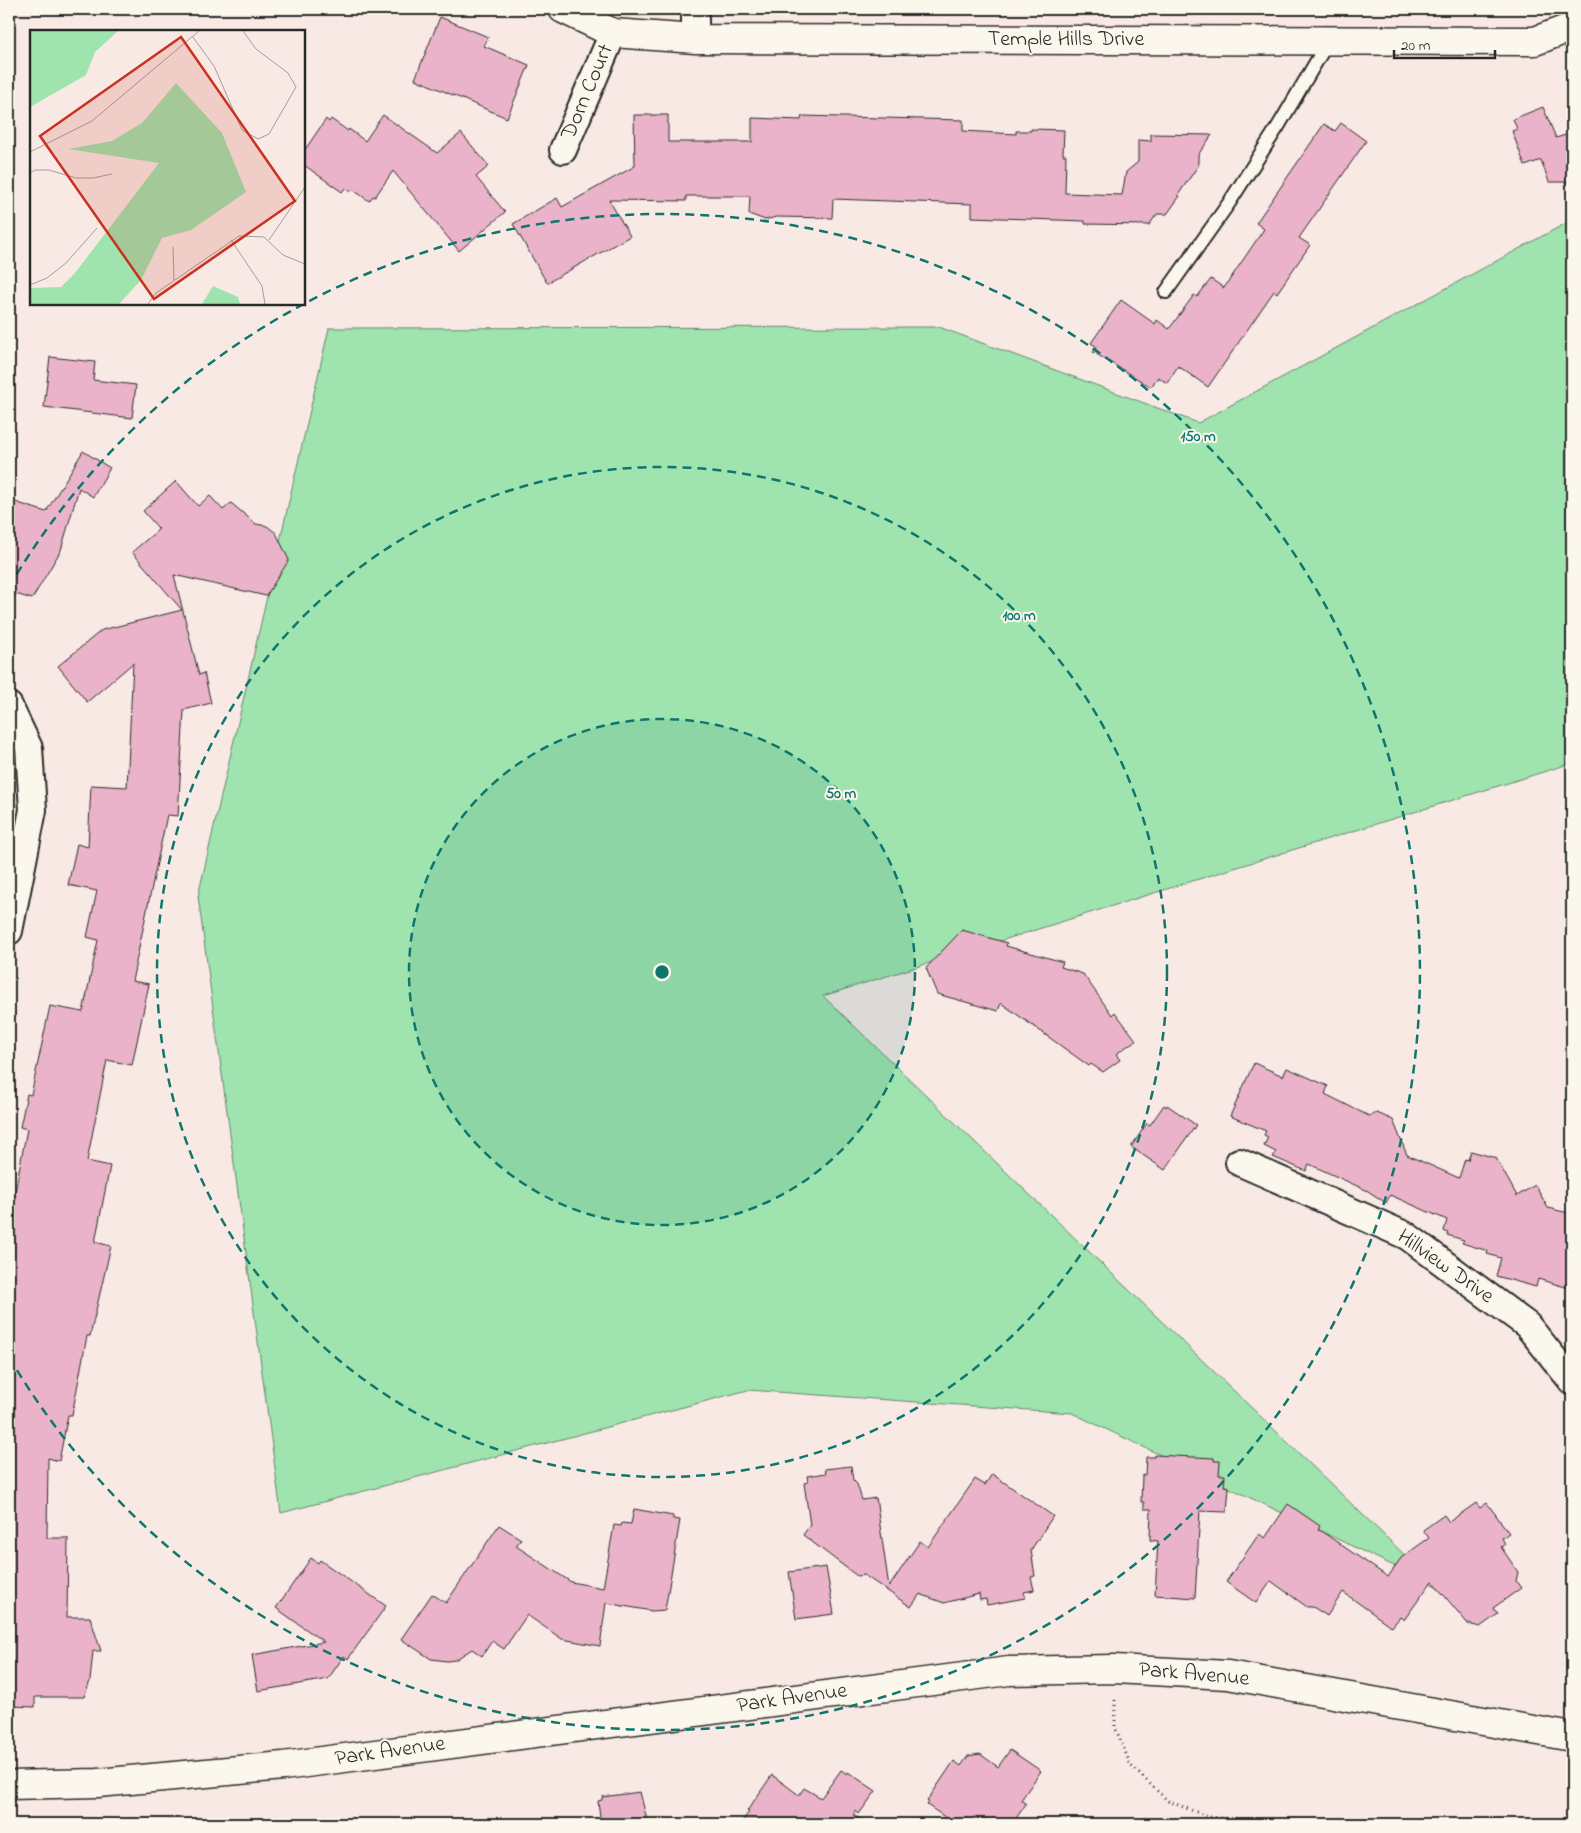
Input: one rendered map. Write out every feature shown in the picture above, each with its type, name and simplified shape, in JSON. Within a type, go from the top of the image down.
[{"type":"main road","name":"Temple Hills Drive","points":[[562,9],[613,33],[694,39],[1535,41],[1572,27]]},
{"type":"main road","name":"Park Avenue","points":[[9,1785],[98,1783],[283,1766],[1009,1671],[1114,1669],[1228,1675],[1572,1737]]},
{"type":"street","points":[[694,39],[695,9]]},
{"type":"street","name":"Dorn Court","points":[[563,150],[613,33]]},
{"type":"street","points":[[9,706],[29,748],[33,810],[9,931]]},
{"type":"street","name":"Hillview Drive","points":[[1238,1162],[1407,1236],[1527,1325],[1572,1381]]},
{"type":"lane","points":[[1166,292],[1228,203],[1329,40]]},
{"type":"path","points":[[1114,1669],[1115,1727],[1131,1766],[1137,1772],[1168,1801],[1208,1817],[1276,1824]]},
{"type":"green space","points":[[1572,220],[1572,763],[823,996],[1438,1587],[1072,1413],[748,1390],[281,1513],[198,896],[329,328],[939,327],[1198,423]]},
{"type":"building","points":[[440,17],[488,37],[484,46],[529,65],[507,118],[415,79]]},
{"type":"building","points":[[1543,107],[1556,138],[1572,133],[1572,182],[1549,182],[1541,160],[1525,166],[1512,131],[1517,129],[1513,119]]},
{"type":"building","points":[[383,115],[437,153],[461,133],[489,166],[476,177],[505,212],[459,251],[393,171],[375,197],[373,196],[369,201],[352,189],[350,192],[345,188],[342,192],[305,166],[305,150],[326,119],[329,122],[331,119],[348,131],[349,129],[365,141]]},
{"type":"building","points":[[634,115],[668,115],[668,142],[752,142],[752,118],[801,120],[802,116],[963,120],[963,131],[1016,134],[1016,131],[1031,131],[1031,129],[1064,130],[1063,155],[1066,155],[1065,193],[1122,195],[1126,172],[1138,162],[1138,140],[1151,141],[1151,134],[1212,135],[1198,155],[1198,166],[1178,195],[1180,196],[1167,214],[1157,214],[1149,225],[1085,224],[1085,221],[972,217],[972,204],[833,199],[832,218],[776,217],[765,220],[749,214],[750,196],[686,196],[686,201],[609,200],[630,236],[547,283],[513,224],[557,198],[562,207],[635,166]]},
{"type":"building","points":[[1341,123],[1366,141],[1299,238],[1310,245],[1277,293],[1274,291],[1208,387],[1178,366],[1167,383],[1158,377],[1151,387],[1093,352],[1097,347],[1091,343],[1121,300],[1155,324],[1157,320],[1169,329],[1194,295],[1197,297],[1211,279],[1224,288],[1264,229],[1256,223],[1324,124],[1335,131]]},
{"type":"building","points":[[50,357],[95,362],[93,380],[136,385],[132,418],[44,407]]},
{"type":"building","points":[[83,451],[110,468],[93,497],[79,488],[61,550],[32,599],[9,592],[9,500],[46,512]]},
{"type":"building","points":[[176,481],[198,506],[210,496],[223,510],[231,503],[256,524],[267,526],[276,533],[289,560],[266,596],[174,575],[199,675],[204,673],[211,703],[184,710],[178,816],[167,815],[132,981],[149,984],[132,1065],[107,1060],[87,1161],[110,1166],[95,1242],[111,1246],[90,1336],[87,1336],[72,1415],[68,1415],[59,1461],[48,1458],[47,1538],[68,1538],[67,1617],[90,1617],[101,1651],[93,1651],[90,1681],[84,1697],[35,1697],[35,1707],[9,1706],[9,1223],[27,1129],[20,1127],[27,1094],[31,1095],[50,1006],[83,1012],[98,940],[87,937],[97,891],[68,885],[77,844],[88,847],[91,785],[127,787],[133,663],[87,702],[58,666],[102,630],[182,610],[132,552],[159,529],[143,511]]},
{"type":"building","points":[[962,930],[1007,943],[1006,946],[1063,962],[1061,967],[1083,974],[1112,1015],[1115,1012],[1136,1040],[1116,1054],[1120,1060],[1103,1072],[1091,1064],[1089,1066],[1001,1003],[998,1011],[937,994],[926,968]]},
{"type":"building","points":[[1254,1063],[1283,1076],[1287,1068],[1328,1086],[1325,1094],[1369,1116],[1377,1113],[1393,1120],[1407,1155],[1459,1178],[1465,1159],[1468,1160],[1471,1151],[1496,1158],[1517,1196],[1535,1185],[1548,1208],[1572,1214],[1572,1289],[1538,1279],[1536,1287],[1496,1276],[1501,1258],[1487,1254],[1488,1251],[1462,1243],[1464,1240],[1447,1235],[1448,1233],[1444,1231],[1447,1220],[1390,1195],[1386,1203],[1368,1191],[1309,1164],[1306,1171],[1273,1157],[1276,1152],[1264,1146],[1268,1137],[1264,1135],[1266,1131],[1230,1116]]},
{"type":"building","points":[[1164,1105],[1166,1107],[1167,1105],[1196,1125],[1165,1170],[1131,1147],[1147,1123],[1150,1125]]},
{"type":"building","points":[[1154,1455],[1214,1458],[1214,1461],[1220,1461],[1219,1475],[1225,1475],[1224,1486],[1229,1487],[1227,1512],[1200,1511],[1195,1598],[1155,1595],[1158,1541],[1150,1540],[1151,1509],[1144,1509],[1144,1502],[1141,1502],[1142,1475],[1145,1475],[1146,1457],[1154,1457]]},
{"type":"building","points":[[851,1466],[853,1480],[857,1484],[862,1500],[876,1498],[889,1587],[920,1541],[928,1547],[975,1479],[985,1485],[992,1474],[1053,1516],[1031,1550],[1035,1576],[1031,1577],[1034,1590],[1024,1592],[1025,1598],[987,1605],[986,1599],[980,1600],[979,1594],[944,1603],[920,1594],[911,1607],[864,1575],[857,1576],[803,1535],[810,1525],[804,1483],[808,1482],[807,1476],[826,1473],[825,1469]]},
{"type":"building","points":[[1476,1503],[1480,1508],[1487,1503],[1509,1533],[1502,1538],[1505,1544],[1501,1547],[1518,1572],[1516,1581],[1521,1588],[1493,1608],[1498,1614],[1480,1627],[1468,1624],[1432,1581],[1404,1620],[1400,1617],[1392,1627],[1343,1592],[1327,1616],[1313,1607],[1307,1607],[1271,1581],[1256,1603],[1226,1582],[1259,1534],[1265,1538],[1288,1504],[1320,1526],[1318,1529],[1388,1577],[1401,1558],[1429,1538],[1423,1530],[1444,1515],[1449,1522]]},
{"type":"building","points":[[634,1509],[673,1516],[673,1519],[680,1520],[665,1610],[652,1611],[606,1603],[600,1646],[562,1639],[527,1615],[504,1649],[492,1641],[482,1656],[472,1649],[455,1660],[431,1659],[401,1639],[432,1594],[446,1603],[499,1525],[521,1539],[516,1546],[571,1582],[603,1588],[614,1525],[621,1526],[622,1523],[631,1524]]},
{"type":"building","points":[[311,1558],[318,1563],[320,1560],[386,1606],[348,1659],[344,1656],[328,1679],[258,1691],[252,1655],[324,1642],[276,1608]]},
{"type":"building","points":[[826,1567],[834,1614],[796,1619],[789,1572]]},
{"type":"building","points":[[1010,1750],[1041,1771],[1021,1800],[1026,1804],[1012,1824],[955,1824],[927,1805],[929,1802],[927,1801],[954,1761],[961,1766],[968,1756],[980,1754],[998,1767]]},
{"type":"building","points":[[841,1770],[847,1774],[848,1772],[876,1791],[859,1814],[856,1811],[853,1815],[869,1824],[740,1824],[772,1775],[799,1795],[804,1788],[821,1798]]},
{"type":"building","points":[[640,1792],[648,1824],[601,1824],[598,1801],[602,1800],[602,1797]]}]
